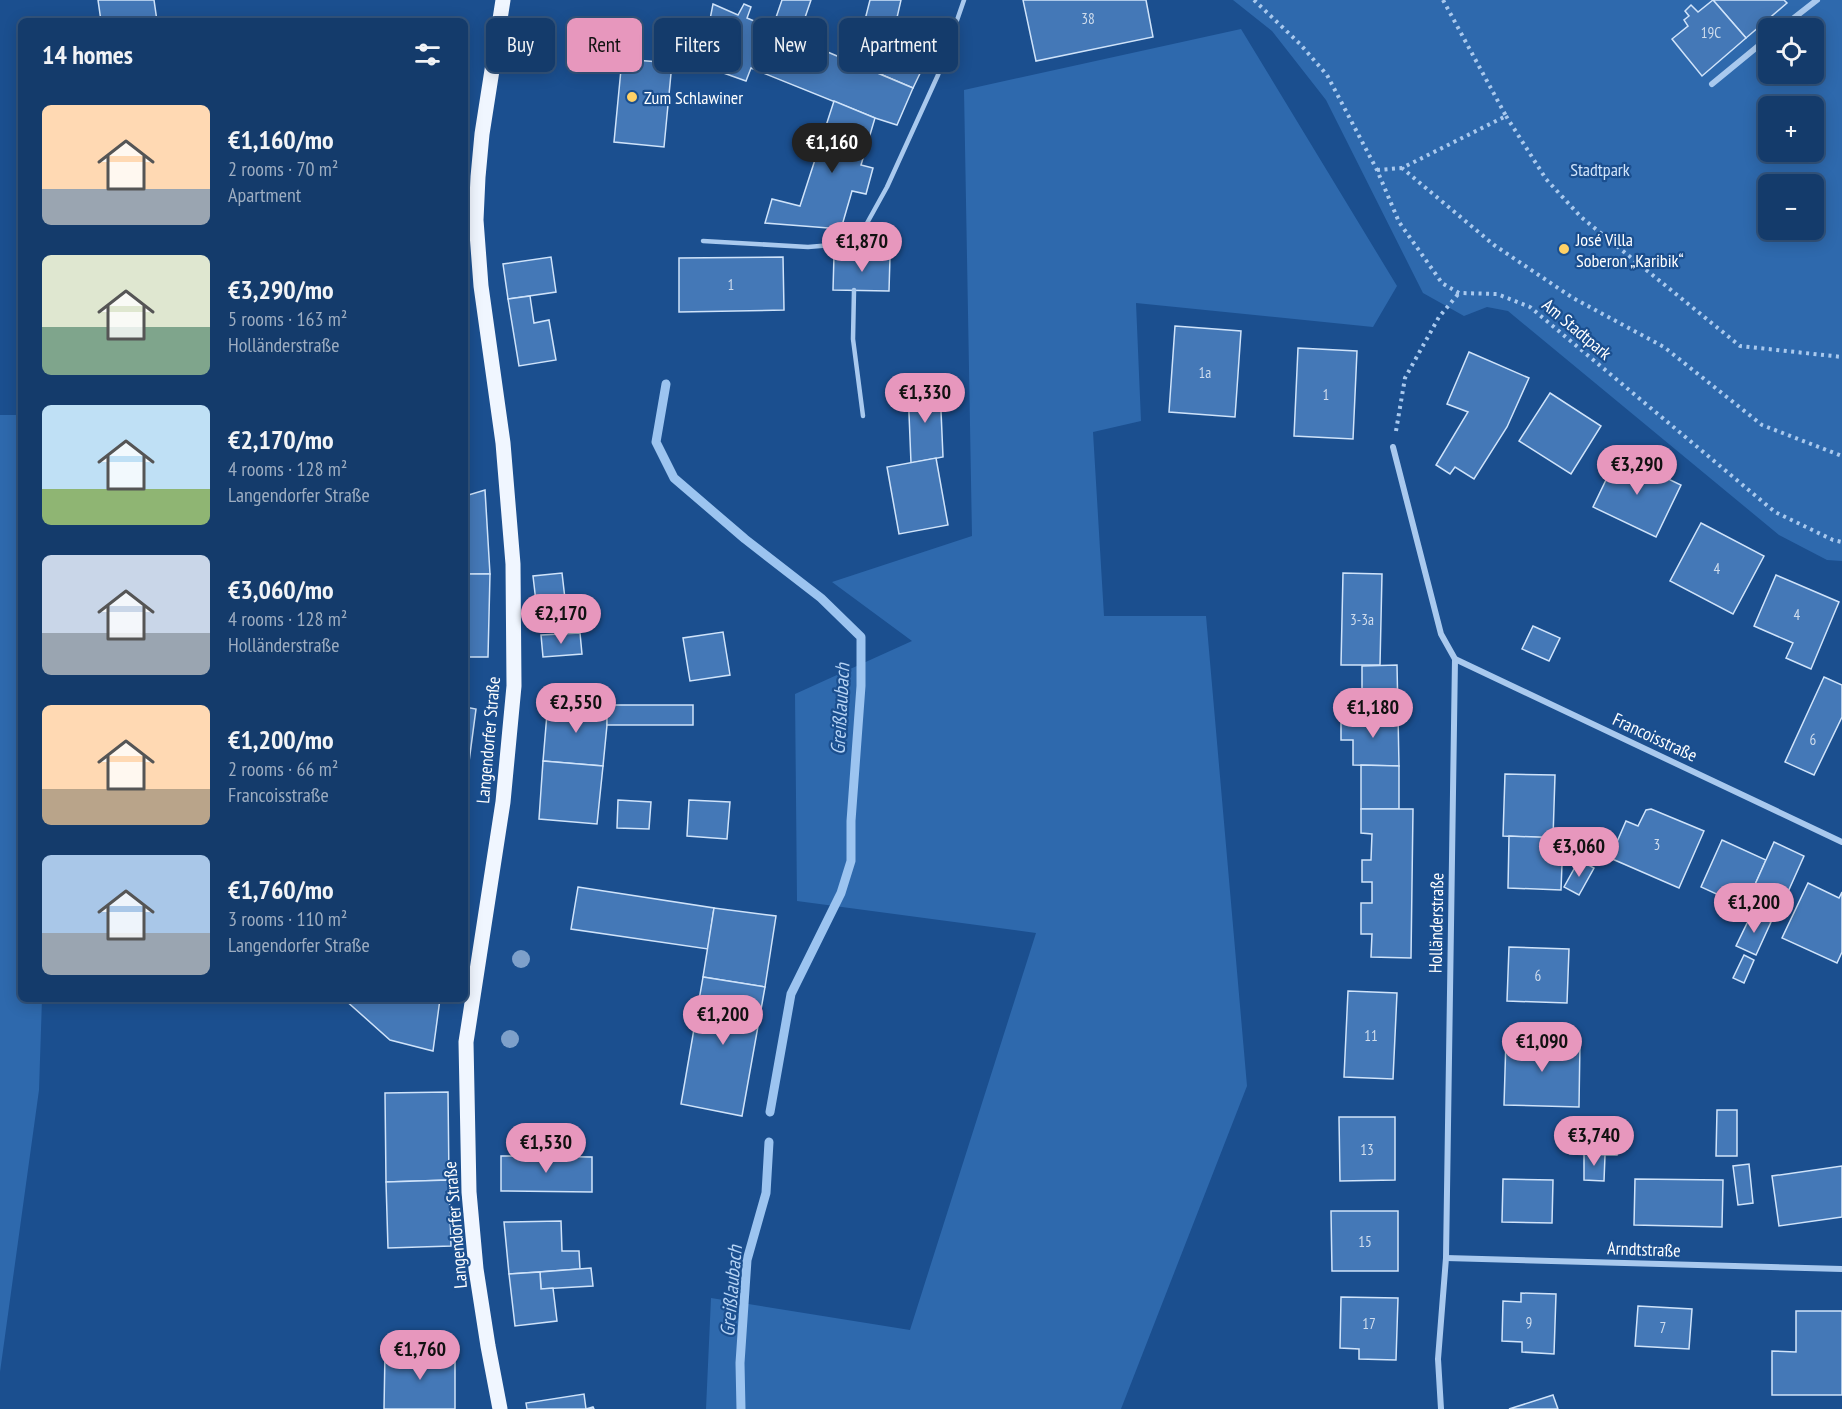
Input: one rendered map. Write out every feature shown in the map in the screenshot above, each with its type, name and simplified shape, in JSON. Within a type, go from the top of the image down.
[{"type":"main road","name":"Langendorfer Straße","points":[[500,1409],[476,1269],[469,1192],[466,1042],[502,812],[514,686],[513,564],[505,465],[479,264],[476,220],[482,134],[503,0]]},
{"type":"street","points":[[1794,18],[1817,0]]},
{"type":"street","points":[[1712,84],[1758,46]]},
{"type":"street","name":"Holländerstraße","points":[[1393,447],[1441,634],[1455,658],[1446,1258],[1438,1359],[1441,1409]]},
{"type":"street","name":"Francoisstraße","points":[[1455,658],[1842,842]]},
{"type":"street","name":"Arndtstraße","points":[[1446,1258],[1842,1269]]},
{"type":"lane","points":[[854,255],[856,243],[887,187],[933,85],[964,0]]},
{"type":"lane","points":[[703,241],[808,247],[856,243]]},
{"type":"lane","points":[[854,290],[854,339],[863,416]]},
{"type":"path","points":[[1254,0],[1300,44],[1327,75],[1377,170],[1399,222],[1442,283],[1459,292],[1439,317],[1405,378],[1393,447]]},
{"type":"path","points":[[1443,0],[1506,116],[1546,179],[1581,217],[1740,346],[1842,357]]},
{"type":"path","points":[[1377,170],[1402,168],[1506,116]]},
{"type":"path","points":[[1402,168],[1494,245],[1573,298],[1664,347],[1762,425],[1842,456]]},
{"type":"path","name":"Am Stadtpark","points":[[1459,292],[1497,294],[1530,307],[1776,512],[1833,540],[1842,542]]},
{"type":"green space","name":"Stadtpark","points":[[1233,0],[1842,0],[1842,561],[1827,560],[1779,535],[1508,311],[1487,307],[1464,316],[1423,293],[1326,100],[1272,31]]},
{"type":"green space","points":[[1241,29],[1397,286],[1373,327],[1136,303],[1141,421],[1093,432],[1104,616],[1206,616],[1247,1086],[1121,1409],[706,1409],[711,1298],[910,1330],[1036,933],[797,901],[795,694],[912,641],[832,582],[972,536],[964,90]]},
{"type":"green space","points":[[0,415],[18,415],[18,1002],[42,1002],[39,1090],[0,1372]]},
{"type":"building","points":[[98,0],[154,0],[157,18],[101,18]]},
{"type":"building","points":[[782,0],[811,0],[805,18],[776,18]]},
{"type":"building","points":[[870,0],[901,0],[897,18],[865,18]]},
{"type":"building","points":[[1023,0],[1146,0],[1153,37],[1036,61]]},
{"type":"building","points":[[1713,0],[1784,0],[1787,3],[1769,18],[1758,18],[1758,28],[1746,38]]},
{"type":"building","points":[[1713,0],[1746,38],[1702,76],[1672,39],[1688,26],[1684,20],[1689,16],[1685,11],[1691,5],[1698,12]]},
{"type":"building","points":[[713,4],[738,15],[744,4],[751,7],[747,18],[753,21],[753,69],[751,68],[746,81],[721,72],[741,72],[741,18],[710,18]]},
{"type":"building","points":[[827,52],[839,57],[839,72],[875,72],[913,88],[897,125],[761,72],[827,72]]},
{"type":"building","points":[[642,61],[654,62],[654,72],[671,72],[664,147],[614,142],[621,72],[642,72]]},
{"type":"building","points":[[875,72],[921,72],[913,88]]},
{"type":"building","points":[[834,101],[875,118],[861,165],[873,168],[866,194],[852,191],[841,229],[765,223],[772,199],[800,206]]},
{"type":"building","points":[[834,255],[890,256],[889,291],[833,290]]},
{"type":"building","points":[[551,257],[556,292],[508,299],[503,264]]},
{"type":"building","points":[[783,257],[784,310],[679,312],[679,258]]},
{"type":"building","points":[[530,296],[534,323],[549,320],[556,360],[519,366],[508,299]]},
{"type":"building","points":[[1175,326],[1241,331],[1235,417],[1169,412]]},
{"type":"building","points":[[1298,348],[1357,351],[1353,439],[1294,436]]},
{"type":"building","points":[[1469,352],[1529,378],[1507,427],[1474,479],[1455,467],[1450,474],[1436,465],[1468,412],[1447,404]]},
{"type":"building","points":[[940,388],[943,457],[911,463],[908,389]]},
{"type":"building","points":[[1550,393],[1601,426],[1571,474],[1519,441]]},
{"type":"building","points":[[1618,455],[1681,485],[1656,537],[1593,507]]},
{"type":"building","points":[[936,458],[948,525],[899,534],[887,467]]},
{"type":"building","points":[[485,490],[490,574],[468,574],[468,495]]},
{"type":"building","points":[[1701,523],[1764,556],[1733,614],[1670,581]]},
{"type":"building","points":[[562,573],[567,616],[538,619],[533,576]]},
{"type":"building","points":[[1343,573],[1382,574],[1380,665],[1341,665]]},
{"type":"building","points":[[468,574],[490,574],[488,657],[468,657]]},
{"type":"building","points":[[1776,575],[1839,602],[1811,669],[1786,658],[1793,643],[1754,626]]},
{"type":"building","points":[[1533,626],[1560,638],[1549,661],[1522,649]]},
{"type":"building","points":[[723,632],[730,675],[690,681],[683,638]]},
{"type":"building","points":[[580,633],[582,654],[543,657],[541,635]]},
{"type":"building","points":[[1397,665],[1398,714],[1362,714],[1362,666]]},
{"type":"building","points":[[1824,677],[1842,685],[1842,717],[1814,775],[1785,762]]},
{"type":"building","points":[[548,702],[607,705],[603,766],[543,761]]},
{"type":"building","points":[[607,705],[693,705],[693,725],[607,725]]},
{"type":"building","points":[[468,708],[476,709],[468,769]]},
{"type":"building","points":[[1398,714],[1399,766],[1353,765],[1353,740],[1341,740],[1341,715]]},
{"type":"building","points":[[543,761],[603,766],[597,824],[539,819]]},
{"type":"building","points":[[1361,765],[1399,766],[1399,809],[1361,809]]},
{"type":"building","points":[[1505,774],[1555,775],[1553,838],[1503,836]]},
{"type":"building","points":[[618,800],[651,802],[649,829],[617,828]]},
{"type":"building","points":[[689,800],[730,802],[727,839],[687,836]]},
{"type":"building","points":[[1361,809],[1413,809],[1411,958],[1371,957],[1372,934],[1361,934],[1361,903],[1372,903],[1372,882],[1362,882],[1362,860],[1371,860],[1372,834],[1361,833]]},
{"type":"building","points":[[1651,809],[1704,831],[1679,888],[1610,858],[1626,821],[1638,826],[1646,810]]},
{"type":"building","points":[[1509,836],[1563,838],[1561,890],[1508,888]]},
{"type":"building","points":[[1722,840],[1766,860],[1745,907],[1701,887]]},
{"type":"building","points":[[1774,842],[1804,856],[1775,921],[1745,907]]},
{"type":"building","points":[[1579,860],[1594,868],[1579,895],[1564,887]]},
{"type":"building","points":[[1808,883],[1839,898],[1842,892],[1842,952],[1837,963],[1782,938]]},
{"type":"building","points":[[578,887],[714,908],[708,949],[571,929]]},
{"type":"building","points":[[714,908],[776,916],[765,987],[703,977]]},
{"type":"building","points":[[1752,913],[1771,922],[1756,955],[1736,946]]},
{"type":"building","points":[[1509,947],[1569,949],[1567,1003],[1507,1001]]},
{"type":"building","points":[[1744,955],[1754,960],[1744,983],[1733,978]]},
{"type":"building","points":[[703,977],[765,987],[742,1116],[681,1104]]},
{"type":"building","points":[[1348,991],[1397,993],[1393,1079],[1344,1077]]},
{"type":"building","points":[[347,1002],[440,1002],[433,1051],[390,1040]]},
{"type":"building","points":[[1506,1039],[1580,1040],[1579,1107],[1504,1105]]},
{"type":"building","points":[[448,1092],[449,1180],[386,1182],[385,1093]]},
{"type":"building","points":[[1717,1110],[1737,1110],[1737,1156],[1716,1156]]},
{"type":"building","points":[[1339,1117],[1395,1117],[1395,1180],[1340,1181]]},
{"type":"building","points":[[1571,1122],[1601,1123],[1600,1155],[1570,1154]]},
{"type":"building","points":[[1601,1123],[1618,1123],[1617,1155],[1600,1155]]},
{"type":"building","points":[[1584,1154],[1605,1155],[1604,1181],[1584,1180]]},
{"type":"building","points":[[501,1156],[592,1157],[592,1192],[501,1191]]},
{"type":"building","points":[[1749,1164],[1753,1203],[1738,1205],[1733,1166]]},
{"type":"building","points":[[1842,1166],[1842,1217],[1779,1226],[1772,1176]]},
{"type":"building","points":[[1503,1179],[1553,1180],[1552,1223],[1502,1222]]},
{"type":"building","points":[[1635,1179],[1723,1180],[1722,1227],[1634,1225]]},
{"type":"building","points":[[449,1180],[451,1246],[388,1248],[386,1182]]},
{"type":"building","points":[[1331,1211],[1398,1211],[1398,1271],[1332,1271]]},
{"type":"building","points":[[561,1221],[562,1251],[579,1251],[580,1269],[509,1274],[504,1222]]},
{"type":"building","points":[[591,1268],[593,1286],[541,1289],[540,1272]]},
{"type":"building","points":[[540,1272],[541,1289],[553,1288],[557,1321],[515,1326],[509,1274]]},
{"type":"building","points":[[1521,1293],[1556,1294],[1554,1354],[1522,1352],[1522,1342],[1502,1341],[1503,1301],[1521,1302]]},
{"type":"building","points":[[1341,1297],[1398,1298],[1396,1360],[1359,1359],[1359,1349],[1340,1348]]},
{"type":"building","points":[[1638,1306],[1692,1309],[1689,1349],[1635,1346]]},
{"type":"building","points":[[1796,1311],[1842,1311],[1842,1395],[1772,1395],[1772,1351],[1796,1352]]},
{"type":"building","points":[[385,1353],[455,1354],[455,1409],[384,1409]]},
{"type":"building","points":[[584,1394],[586,1409],[527,1409],[526,1403]]},
{"type":"building","points":[[1553,1395],[1558,1409],[1509,1409]]},
{"type":"waterway","name":"Greißlaubach","points":[[666,384],[656,442],[674,478],[745,539],[821,598],[861,637],[861,686],[851,821],[851,861],[841,893],[791,994],[770,1112]]},
{"type":"waterway","name":"Greißlaubach","points":[[741,1409],[740,1363],[747,1260],[766,1193],[769,1142]]},
{"type":"place","name":"Zum Schlawiner","points":[[632,97]]},
{"type":"place","name":"José Villa Soberon „Karibik“","points":[[1564,249]]}]
